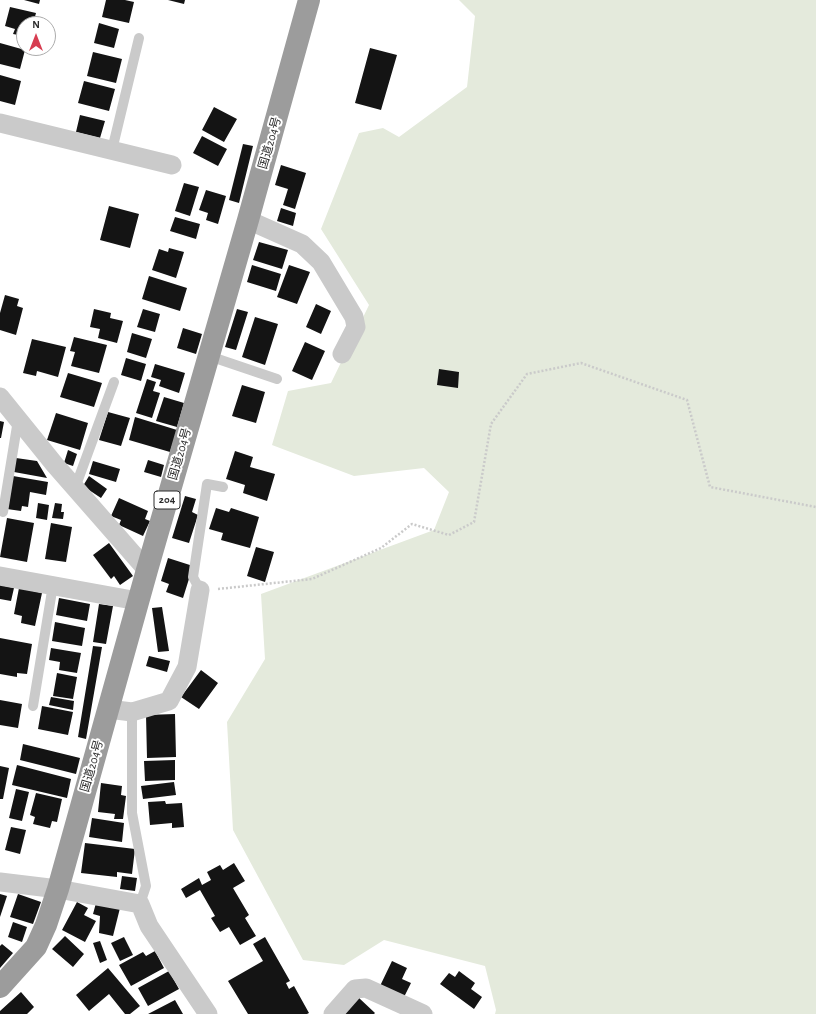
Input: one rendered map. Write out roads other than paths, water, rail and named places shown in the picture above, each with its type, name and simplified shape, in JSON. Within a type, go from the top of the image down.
[{"type":"highway","name":"国道204号","points":[[0,988],[36,947],[46,925],[58,889],[138,601],[248,220],[309,0]]},
{"type":"street","points":[[0,123],[172,165]]},
{"type":"street","points":[[248,220],[302,244],[321,262],[354,317],[356,327],[342,354]]},
{"type":"street","points":[[0,397],[75,488],[147,570]]},
{"type":"street","points":[[0,576],[138,601]]},
{"type":"street","points":[[108,709],[132,712],[169,701],[187,667],[200,590]]},
{"type":"street","points":[[0,882],[58,889],[140,904],[149,926],[208,1014]]},
{"type":"street","points":[[333,1014],[355,989],[366,988],[423,1014]]},
{"type":"lane","points":[[112,150],[139,38]]},
{"type":"lane","points":[[209,356],[277,380]]},
{"type":"lane","points":[[75,488],[114,382]]},
{"type":"lane","points":[[3,512],[18,420]]},
{"type":"lane","points":[[200,590],[193,577],[207,484],[224,487]]},
{"type":"lane","points":[[33,706],[53,585]]},
{"type":"lane","points":[[132,712],[132,813],[146,886],[140,904]]}]
